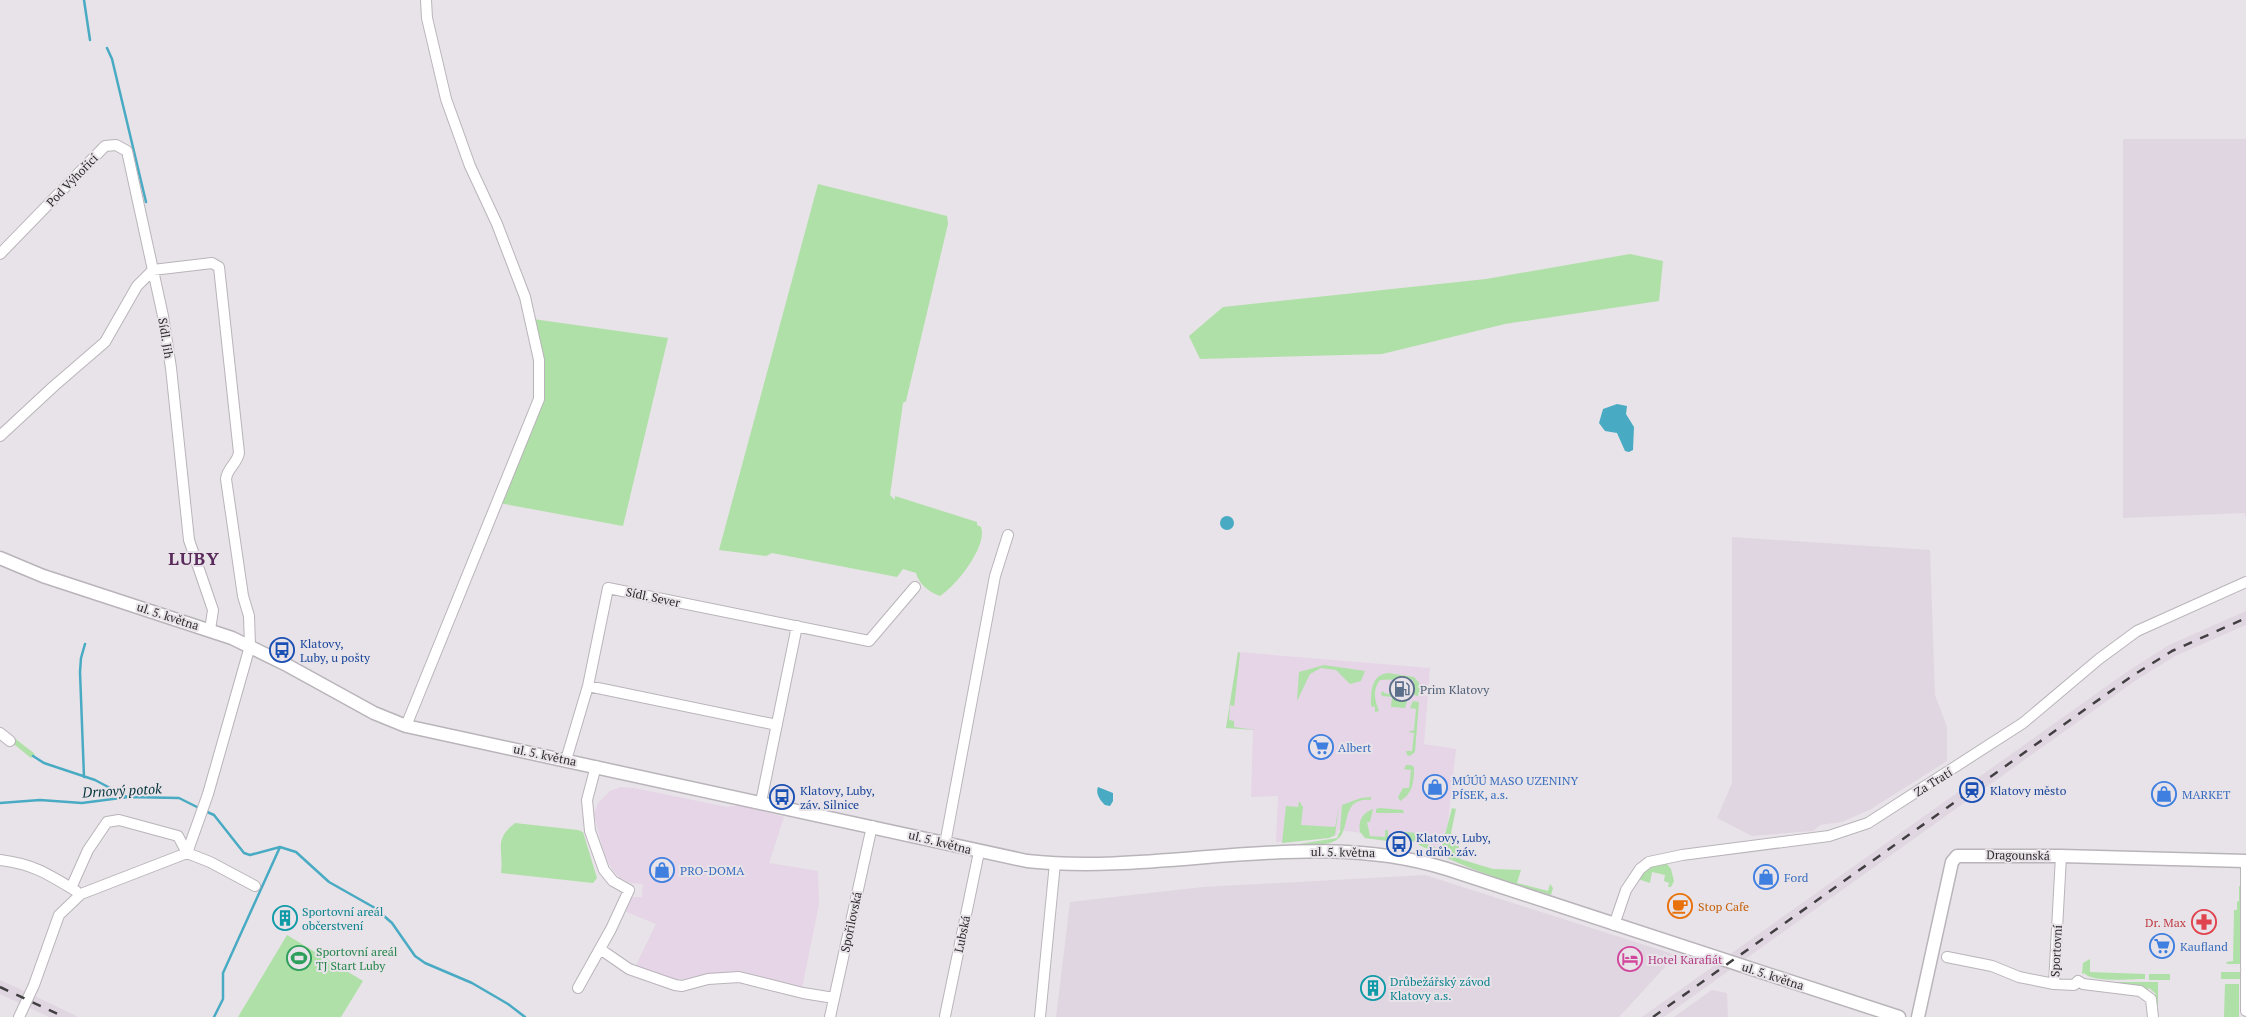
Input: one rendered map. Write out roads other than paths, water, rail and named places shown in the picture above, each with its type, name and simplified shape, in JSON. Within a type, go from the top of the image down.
[{"type":"street","points":[[406,726],[538,399],[538,360],[525,297],[497,224],[470,166],[446,98],[427,18],[426,0]]},
{"type":"street","name":"Pod Výhořicí","points":[[0,254],[104,146],[116,145],[127,151],[130,157],[153,270]]},
{"type":"street","points":[[0,436],[47,392],[106,342],[137,286],[153,270],[212,263],[217,265],[220,271],[239,453],[237,460],[228,470],[226,479],[244,596],[249,616],[250,646],[199,824],[187,853],[81,894],[59,914],[34,985],[19,1017]]},
{"type":"street","name":"Sídl. Jih","points":[[153,270],[171,368],[189,540],[213,610],[210,630]]},
{"type":"street","points":[[945,844],[996,576],[1008,535]]},
{"type":"street","name":"ul. 5. května","points":[[0,558],[43,576],[210,630],[250,646],[374,713],[406,726],[872,826],[979,852],[1054,863],[1128,862],[1330,850],[1384,854],[1429,863],[1900,1017]]},
{"type":"street","name":"Za Tratí","points":[[1614,925],[1626,890],[1640,869],[1649,862],[1682,855],[1829,836],[1868,822],[2023,723],[2136,631],[2246,582]]},
{"type":"street","name":"Sídl. Sever","points":[[566,760],[588,686],[608,588],[869,641],[915,587]]},
{"type":"street","points":[[761,802],[797,626]]},
{"type":"street","points":[[588,686],[777,725]]},
{"type":"street","points":[[0,733],[10,741]]},
{"type":"street","points":[[578,988],[600,949],[629,890],[614,881],[604,870],[590,831],[587,800],[596,766]]},
{"type":"street","points":[[71,888],[88,850],[107,822],[119,820],[178,836],[187,853],[210,862],[255,886]]},
{"type":"street","name":"Spořilovská","points":[[830,1017],[872,826]]},
{"type":"street","name":"Lubská","points":[[945,1016],[979,852]]},
{"type":"street","name":"Dragounská","points":[[1918,1017],[1954,858],[1963,854],[2246,861]]},
{"type":"street","name":"Sportovní","points":[[2061,856],[2054,984],[2074,986],[2078,981],[2084,984],[2140,992],[2151,999],[2153,1017]]},
{"type":"street","points":[[0,860],[46,873],[81,894]]},
{"type":"street","points":[[1040,1017],[1054,863]]},
{"type":"street","points":[[2246,866],[2246,968]]},
{"type":"street","points":[[600,949],[629,969],[675,985],[682,986],[708,979],[739,977],[804,993],[834,998]]},
{"type":"street","points":[[1947,957],[1992,966],[2019,977],[2054,984]]},
{"type":"street","points":[[2246,972],[2246,1011]]},
{"type":"water","points":[[1617,404],[1627,406],[1626,414],[1634,427],[1633,450],[1629,452],[1625,451],[1617,433],[1605,431],[1599,423],[1603,409]]},
{"type":"water","points":[[1227,516],[1232,518],[1234,523],[1232,528],[1227,530],[1222,528],[1220,523],[1222,518]]},
{"type":"water","points":[[1098,787],[1113,793],[1113,801],[1110,806],[1105,805],[1100,799],[1097,792]]},
{"type":"waterway","points":[[84,0],[90,40]]},
{"type":"waterway","points":[[107,48],[112,59],[146,202]]},
{"type":"waterway","points":[[84,777],[80,672],[85,644]]},
{"type":"waterway","points":[[33,756],[44,763],[95,780],[127,797]]},
{"type":"waterway","name":"Drnový potok","points":[[0,803],[40,800],[82,803],[128,797],[179,798],[201,809]]},
{"type":"waterway","name":"Drnový potok","points":[[205,811],[214,815],[244,853],[250,855],[280,847],[296,852],[329,882],[375,908],[392,923],[415,956],[425,963],[472,983],[508,1004],[525,1017]]},
{"type":"waterway","points":[[214,1017],[223,999],[223,973],[280,847]]},
{"type":"railway","points":[[1653,1017],[2132,676],[2172,651],[2246,618]]},
{"type":"railway","points":[[0,987],[64,1017]]},
{"type":"place","name":"Klatovy, Luby, u pošty","points":[[282,650]]},
{"type":"place","name":"Prim Klatovy","points":[[1402,689]]},
{"type":"place","name":"Albert","points":[[1321,747]]},
{"type":"place","name":"MÚÚÚ MASO UZENINY PÍSEK, a.s.","points":[[1435,787]]},
{"type":"place","name":"Klatovy město","points":[[1972,790]]},
{"type":"place","name":"MARKET","points":[[2164,794]]},
{"type":"place","name":"Klatovy, Luby, záv. Silnice","points":[[782,797]]},
{"type":"place","name":"Klatovy, Luby, u drůb. záv.","points":[[1399,844]]},
{"type":"place","name":"PRO-DOMA","points":[[662,870]]},
{"type":"place","name":"Ford","points":[[1766,877]]},
{"type":"place","name":"Stop Cafe","points":[[1680,906]]},
{"type":"place","name":"Sportovní areál občerstvení","points":[[285,918]]},
{"type":"place","name":"Dr. Max","points":[[2204,922]]},
{"type":"place","name":"Kaufland","points":[[2162,946]]},
{"type":"place","name":"Sportovní areál TJ Start Luby","points":[[299,958]]},
{"type":"place","name":"Hotel Karafiát","points":[[1630,959]]},
{"type":"place","name":"Drůbežářský závod Klatovy a.s.","points":[[1373,988]]},
{"type":"district","name":"LUBY","points":[[194,558]]}]
